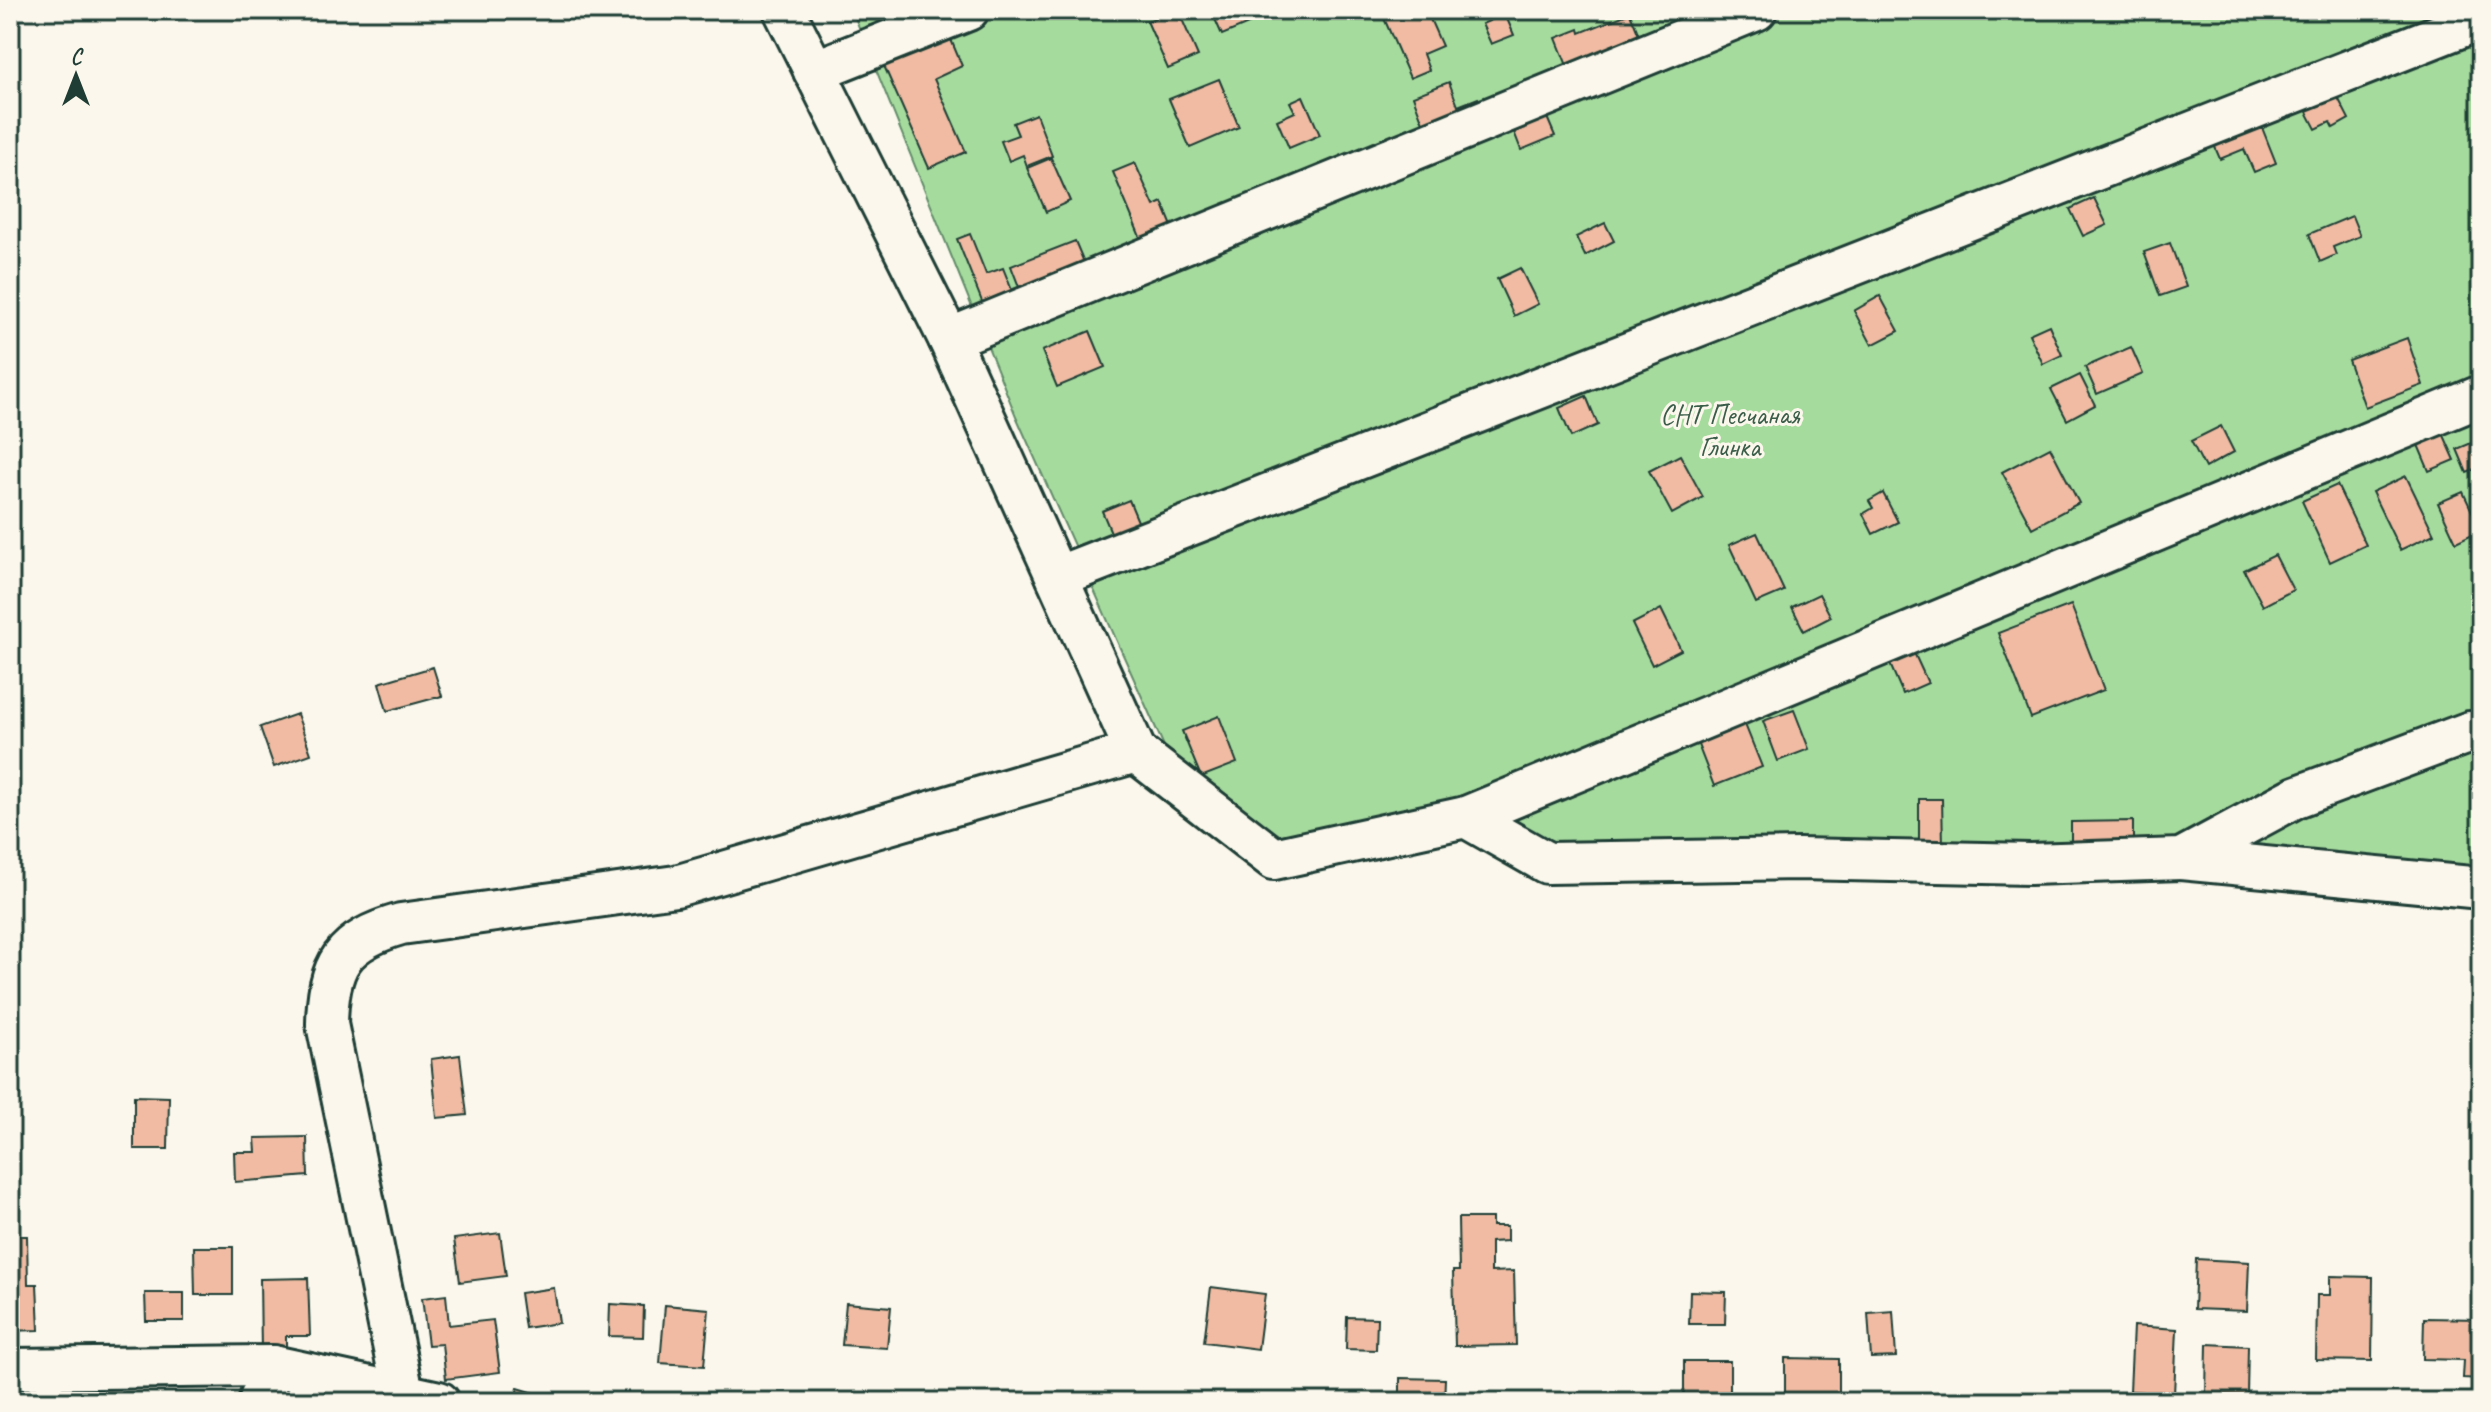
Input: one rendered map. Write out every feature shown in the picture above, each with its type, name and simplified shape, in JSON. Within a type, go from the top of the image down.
[{"type":"street","points":[[784,10],[949,339],[1136,752],[1274,859],[1466,817],[2481,396]]},
{"type":"street","points":[[814,71],[968,10]]},
{"type":"street","points":[[949,339],[1756,10]]},
{"type":"street","points":[[1057,577],[2481,19]]},
{"type":"street","points":[[2181,859],[2296,797],[2477,731]]},
{"type":"street","points":[[10,1369],[266,1384],[421,1398],[327,1024],[328,990],[335,966],[353,945],[376,931],[401,924],[676,886],[1136,752]]},
{"type":"street","points":[[1466,817],[1547,863],[1799,859],[2030,864],[2181,859],[2481,888]]},
{"type":"green space","name":"СНТ Песчаная Глинка","points":[[852,10],[2481,10],[2481,875],[1547,851],[1464,798],[1276,843],[1172,764],[1016,416]]},
{"type":"building","points":[[1178,10],[1198,56],[1168,69],[1147,21]]},
{"type":"building","points":[[1211,10],[1254,10],[1258,20],[1222,35]]},
{"type":"building","points":[[1398,10],[1426,10],[1442,46],[1423,54],[1429,70],[1410,78],[1383,16]]},
{"type":"building","points":[[1630,13],[1645,50],[1568,68],[1556,38],[1579,29],[1580,33]]},
{"type":"building","points":[[1505,14],[1514,35],[1491,44],[1482,24]]},
{"type":"building","points":[[947,30],[962,66],[934,79],[966,152],[929,168],[881,59]]},
{"type":"building","points":[[1219,79],[1239,127],[1190,148],[1169,99]]},
{"type":"building","points":[[1449,82],[1458,106],[1478,98],[1483,111],[1430,141],[1413,96]]},
{"type":"building","points":[[2333,88],[2349,119],[2333,128],[2330,122],[2316,129],[2303,104]]},
{"type":"building","points":[[1303,96],[1320,135],[1289,148],[1277,120],[1295,112],[1290,102]]},
{"type":"building","points":[[1036,114],[1052,156],[1027,166],[1023,155],[1009,161],[1001,141],[1018,135],[1013,123]]},
{"type":"building","points":[[1546,115],[1555,136],[1521,150],[1513,129]]},
{"type":"building","points":[[2259,120],[2276,163],[2254,172],[2244,149],[2220,159],[2212,140]]},
{"type":"building","points":[[1051,158],[1070,201],[1046,212],[1027,168]]},
{"type":"building","points":[[1135,163],[1154,206],[1162,202],[1176,236],[1145,249],[1113,172]]},
{"type":"building","points":[[2094,198],[2107,225],[2083,236],[2070,209]]},
{"type":"building","points":[[2352,216],[2360,236],[2333,247],[2336,255],[2320,262],[2309,234]]},
{"type":"building","points":[[1605,223],[1614,241],[1585,256],[1576,237]]},
{"type":"building","points":[[970,234],[986,274],[1003,268],[1015,298],[985,309],[957,239]]},
{"type":"building","points":[[1075,241],[1086,267],[1021,292],[1011,266]]},
{"type":"building","points":[[2170,243],[2186,287],[2160,296],[2144,252]]},
{"type":"building","points":[[1520,268],[1538,304],[1514,316],[1497,279]]},
{"type":"building","points":[[1880,296],[1899,331],[1872,345],[1854,311]]},
{"type":"building","points":[[2049,325],[2062,355],[2043,364],[2029,334]]},
{"type":"building","points":[[1090,331],[1105,367],[1057,387],[1042,351]]},
{"type":"building","points":[[2407,338],[2423,385],[2365,407],[2348,360]]},
{"type":"building","points":[[2131,347],[2143,374],[2097,394],[2085,367]]},
{"type":"building","points":[[2080,375],[2095,405],[2067,420],[2051,389]]},
{"type":"building","points":[[1586,396],[1598,425],[1571,437],[1559,408]]},
{"type":"building","points":[[2438,422],[2455,460],[2429,471],[2413,433]]},
{"type":"building","points":[[2221,426],[2234,452],[2205,468],[2191,441]]},
{"type":"building","points":[[2481,439],[2481,467],[2467,473],[2457,449]]},
{"type":"building","points":[[2050,447],[2079,503],[2032,528],[2002,472]]},
{"type":"building","points":[[1680,455],[1703,497],[1672,514],[1649,471]]},
{"type":"building","points":[[2406,476],[2434,534],[2400,550],[2372,492]]},
{"type":"building","points":[[2337,485],[2366,545],[2330,562],[2302,501]]},
{"type":"building","points":[[2463,492],[2481,530],[2456,542],[2438,503]]},
{"type":"building","points":[[1883,493],[1898,522],[1873,534],[1863,514],[1873,508],[1869,501]]},
{"type":"building","points":[[1129,500],[1142,531],[1115,542],[1102,511]]},
{"type":"building","points":[[1757,533],[1784,591],[1756,603],[1729,545]]},
{"type":"building","points":[[2275,555],[2293,590],[2263,606],[2244,570]]},
{"type":"building","points":[[1819,594],[1831,617],[1804,631],[1792,607]]},
{"type":"building","points":[[2071,605],[2104,690],[2031,718],[1998,633]]},
{"type":"building","points":[[1661,609],[1681,650],[1652,665],[1632,624]]},
{"type":"building","points":[[1910,644],[1928,683],[1903,694],[1886,655]]},
{"type":"building","points":[[433,667],[442,696],[387,711],[379,683]]},
{"type":"building","points":[[1794,710],[1809,749],[1778,761],[1763,721]]},
{"type":"building","points":[[1740,712],[1762,767],[1714,786],[1695,737]]},
{"type":"building","points":[[297,714],[311,754],[274,767],[260,727]]},
{"type":"building","points":[[1219,716],[1237,763],[1201,777],[1182,731]]},
{"type":"building","points":[[1919,799],[1942,799],[1943,845],[1919,845]]},
{"type":"building","points":[[2133,821],[2133,844],[2071,844],[2071,822]]},
{"type":"building","points":[[460,1055],[467,1115],[437,1118],[431,1059]]},
{"type":"building","points":[[134,1096],[169,1097],[168,1149],[134,1149]]},
{"type":"building","points":[[307,1137],[308,1176],[235,1182],[234,1152],[256,1152],[255,1138]]},
{"type":"building","points":[[1458,1218],[1492,1218],[1492,1226],[1507,1226],[1507,1241],[1491,1242],[1491,1272],[1514,1271],[1516,1345],[1455,1346],[1453,1271],[1459,1271]]},
{"type":"building","points":[[500,1233],[506,1276],[460,1282],[454,1239]]},
{"type":"building","points":[[10,1236],[27,1236],[28,1284],[37,1284],[39,1330],[10,1331]]},
{"type":"building","points":[[194,1247],[233,1247],[233,1295],[195,1295]]},
{"type":"building","points":[[2196,1259],[2249,1262],[2247,1311],[2194,1309]]},
{"type":"building","points":[[2330,1276],[2373,1277],[2372,1361],[2316,1360],[2317,1295],[2330,1295]]},
{"type":"building","points":[[308,1278],[310,1336],[286,1336],[286,1352],[261,1352],[260,1279]]},
{"type":"building","points":[[1211,1287],[1265,1294],[1258,1349],[1204,1342]]},
{"type":"building","points":[[554,1288],[559,1323],[525,1328],[520,1293]]},
{"type":"building","points":[[1690,1291],[1726,1292],[1725,1324],[1689,1324]]},
{"type":"building","points":[[145,1293],[184,1293],[184,1321],[146,1321]]},
{"type":"building","points":[[446,1295],[449,1325],[493,1320],[500,1372],[446,1379],[442,1344],[428,1345],[422,1298]]},
{"type":"building","points":[[846,1303],[891,1307],[887,1348],[842,1345]]},
{"type":"building","points":[[610,1304],[644,1306],[643,1337],[609,1336]]},
{"type":"building","points":[[665,1305],[709,1309],[704,1366],[660,1363]]},
{"type":"building","points":[[1893,1311],[1896,1357],[1871,1358],[1868,1313]]},
{"type":"building","points":[[1347,1317],[1377,1318],[1376,1350],[1346,1349]]},
{"type":"building","points":[[2424,1318],[2481,1319],[2481,1379],[2463,1378],[2464,1360],[2423,1359]]},
{"type":"building","points":[[2133,1326],[2177,1329],[2174,1394],[2130,1391]]},
{"type":"building","points":[[2207,1344],[2248,1346],[2247,1395],[2206,1394]]},
{"type":"building","points":[[1785,1358],[1839,1359],[1839,1402],[1785,1402]]},
{"type":"building","points":[[1684,1361],[1730,1361],[1730,1402],[1684,1402]]},
{"type":"building","points":[[1400,1378],[1445,1379],[1444,1402],[1400,1402]]},
{"type":"building","points":[[518,1388],[538,1394],[535,1402],[514,1402]]}]
